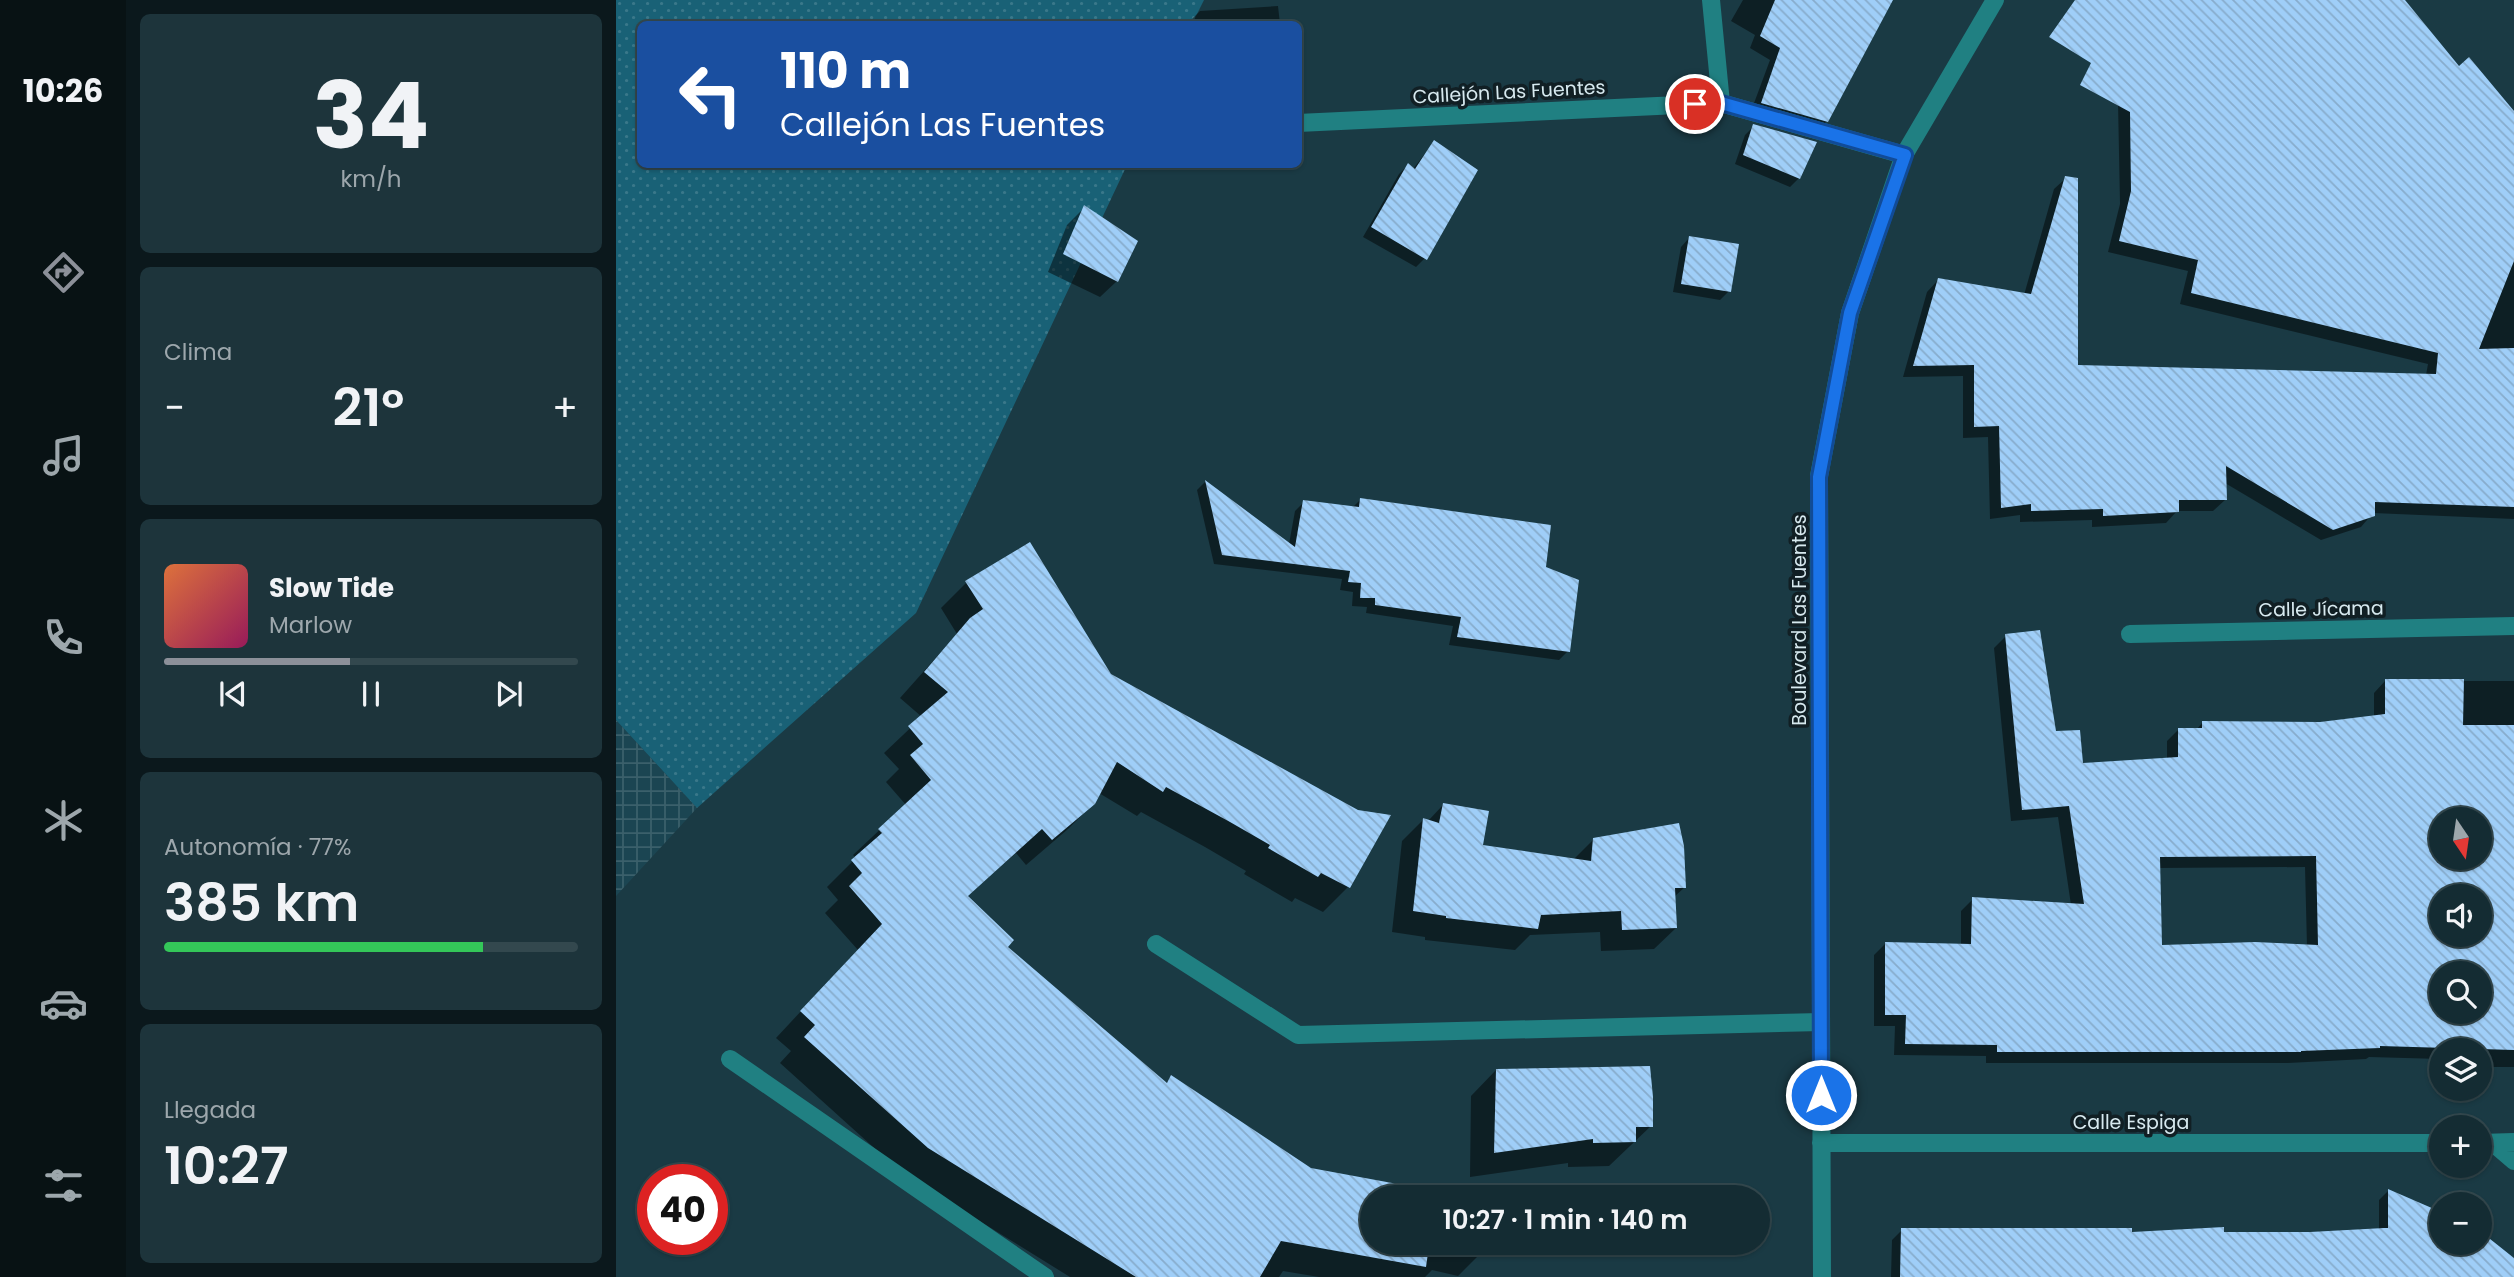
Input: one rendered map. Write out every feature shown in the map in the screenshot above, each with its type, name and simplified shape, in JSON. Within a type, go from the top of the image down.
[{"type":"street","points":[[1711,0],[1721,103]]},
{"type":"street","name":"Boulevard Las Fuentes","points":[[1822,1277],[1819,477],[1850,313],[1905,155],[1995,0]]},
{"type":"street","name":"Callejón Las Fuentes","points":[[1302,123],[1721,103],[1905,155]]},
{"type":"street","name":"Calle Jícama","points":[[2130,634],[2514,626]]},
{"type":"street","points":[[1156,944],[1298,1035],[1821,1022]]},
{"type":"street","points":[[730,1059],[1045,1277]]},
{"type":"street","name":"Calle Espiga","points":[[1821,1143],[2429,1143]]},
{"type":"street","points":[[2492,1143],[2514,1143]]},
{"type":"street","points":[[2492,1146],[2514,1161]]},
{"type":"shaded area","points":[[616,0],[1204,0],[1194,21],[637,21],[637,168],[1126,168],[916,613],[697,808],[616,720]]},
{"type":"shaded area","points":[[616,720],[697,808],[616,896]]},
{"type":"building","points":[[1775,0],[1893,0],[1828,122],[1761,103],[1780,48],[1760,36]]},
{"type":"building","points":[[2075,0],[2405,0],[2459,66],[2469,57],[2514,111],[2514,261],[2479,349],[2514,348],[2514,507],[2375,502],[2375,516],[2333,530],[2226,466],[2227,500],[2179,500],[2179,512],[2103,516],[2103,509],[2031,511],[2031,504],[2001,508],[1999,426],[1974,427],[1974,365],[1913,366],[1938,278],[2031,294],[2065,176],[2078,178],[2078,365],[2436,374],[2438,353],[2191,293],[2198,260],[2119,241],[2131,191],[2130,112],[2080,85],[2091,63],[2049,37]]},
{"type":"building","points":[[1753,124],[1817,142],[1800,179],[1743,155]]},
{"type":"building","points":[[1434,140],[1478,170],[1427,260],[1371,227],[1408,163],[1415,169]]},
{"type":"building","points":[[1084,205],[1138,241],[1118,282],[1063,254]]},
{"type":"building","points":[[1689,236],[1739,244],[1731,292],[1681,284]]},
{"type":"building","points":[[1205,480],[1295,547],[1303,500],[1359,507],[1360,498],[1551,525],[1546,567],[1579,580],[1570,652],[1457,637],[1461,617],[1375,605],[1375,598],[1360,598],[1361,583],[1348,582],[1350,571],[1222,555]]},
{"type":"building","points":[[1030,542],[1111,674],[1358,810],[1391,815],[1350,888],[1321,873],[1318,877],[1230,822],[1166,787],[1163,792],[1117,762],[1095,804],[1052,840],[1042,829],[968,896],[1014,940],[1008,947],[1167,1083],[1171,1075],[1311,1168],[1403,1185],[1360,1185],[1360,1255],[1428,1255],[1426,1267],[1281,1241],[1260,1277],[1136,1277],[928,1148],[804,1037],[815,1025],[800,1011],[882,924],[849,886],[862,873],[851,860],[882,833],[878,829],[931,780],[910,755],[923,744],[908,726],[948,692],[924,672],[970,618],[983,609],[965,581]]},
{"type":"building","points":[[2040,630],[2056,731],[2080,730],[2083,763],[2178,757],[2178,728],[2202,728],[2202,721],[2320,722],[2385,714],[2385,679],[2464,679],[2463,725],[2514,725],[2514,1050],[2492,1049],[2492,1038],[2429,1038],[2429,1047],[2380,1046],[2301,1052],[1997,1052],[1997,1045],[1905,1044],[1906,1015],[1885,1015],[1885,942],[1971,944],[1972,897],[2084,904],[2069,806],[2022,810],[2005,634]],"holes":[[[2316,856],[2318,945],[2255,942],[2162,945],[2160,857]]]},
{"type":"building","points":[[1443,803],[1489,811],[1483,845],[1591,861],[1593,838],[1679,823],[1684,846],[1686,888],[1675,888],[1677,928],[1622,930],[1621,911],[1541,915],[1538,929],[1446,918],[1413,911],[1423,818],[1439,823]]},
{"type":"building","points":[[1650,1066],[1653,1127],[1636,1127],[1636,1142],[1593,1143],[1593,1139],[1494,1153],[1496,1069]]},
{"type":"building","points":[[2388,1189],[2429,1207],[2429,1255],[2492,1255],[2492,1241],[2514,1258],[2514,1277],[1900,1277],[1901,1228],[2132,1228],[2132,1232],[2224,1227],[2224,1232],[2310,1232],[2388,1228]]},
{"type":"route","points":[[1695,104],[1721,103],[1905,155],[1850,313],[1819,477],[1821,1095]]}]
